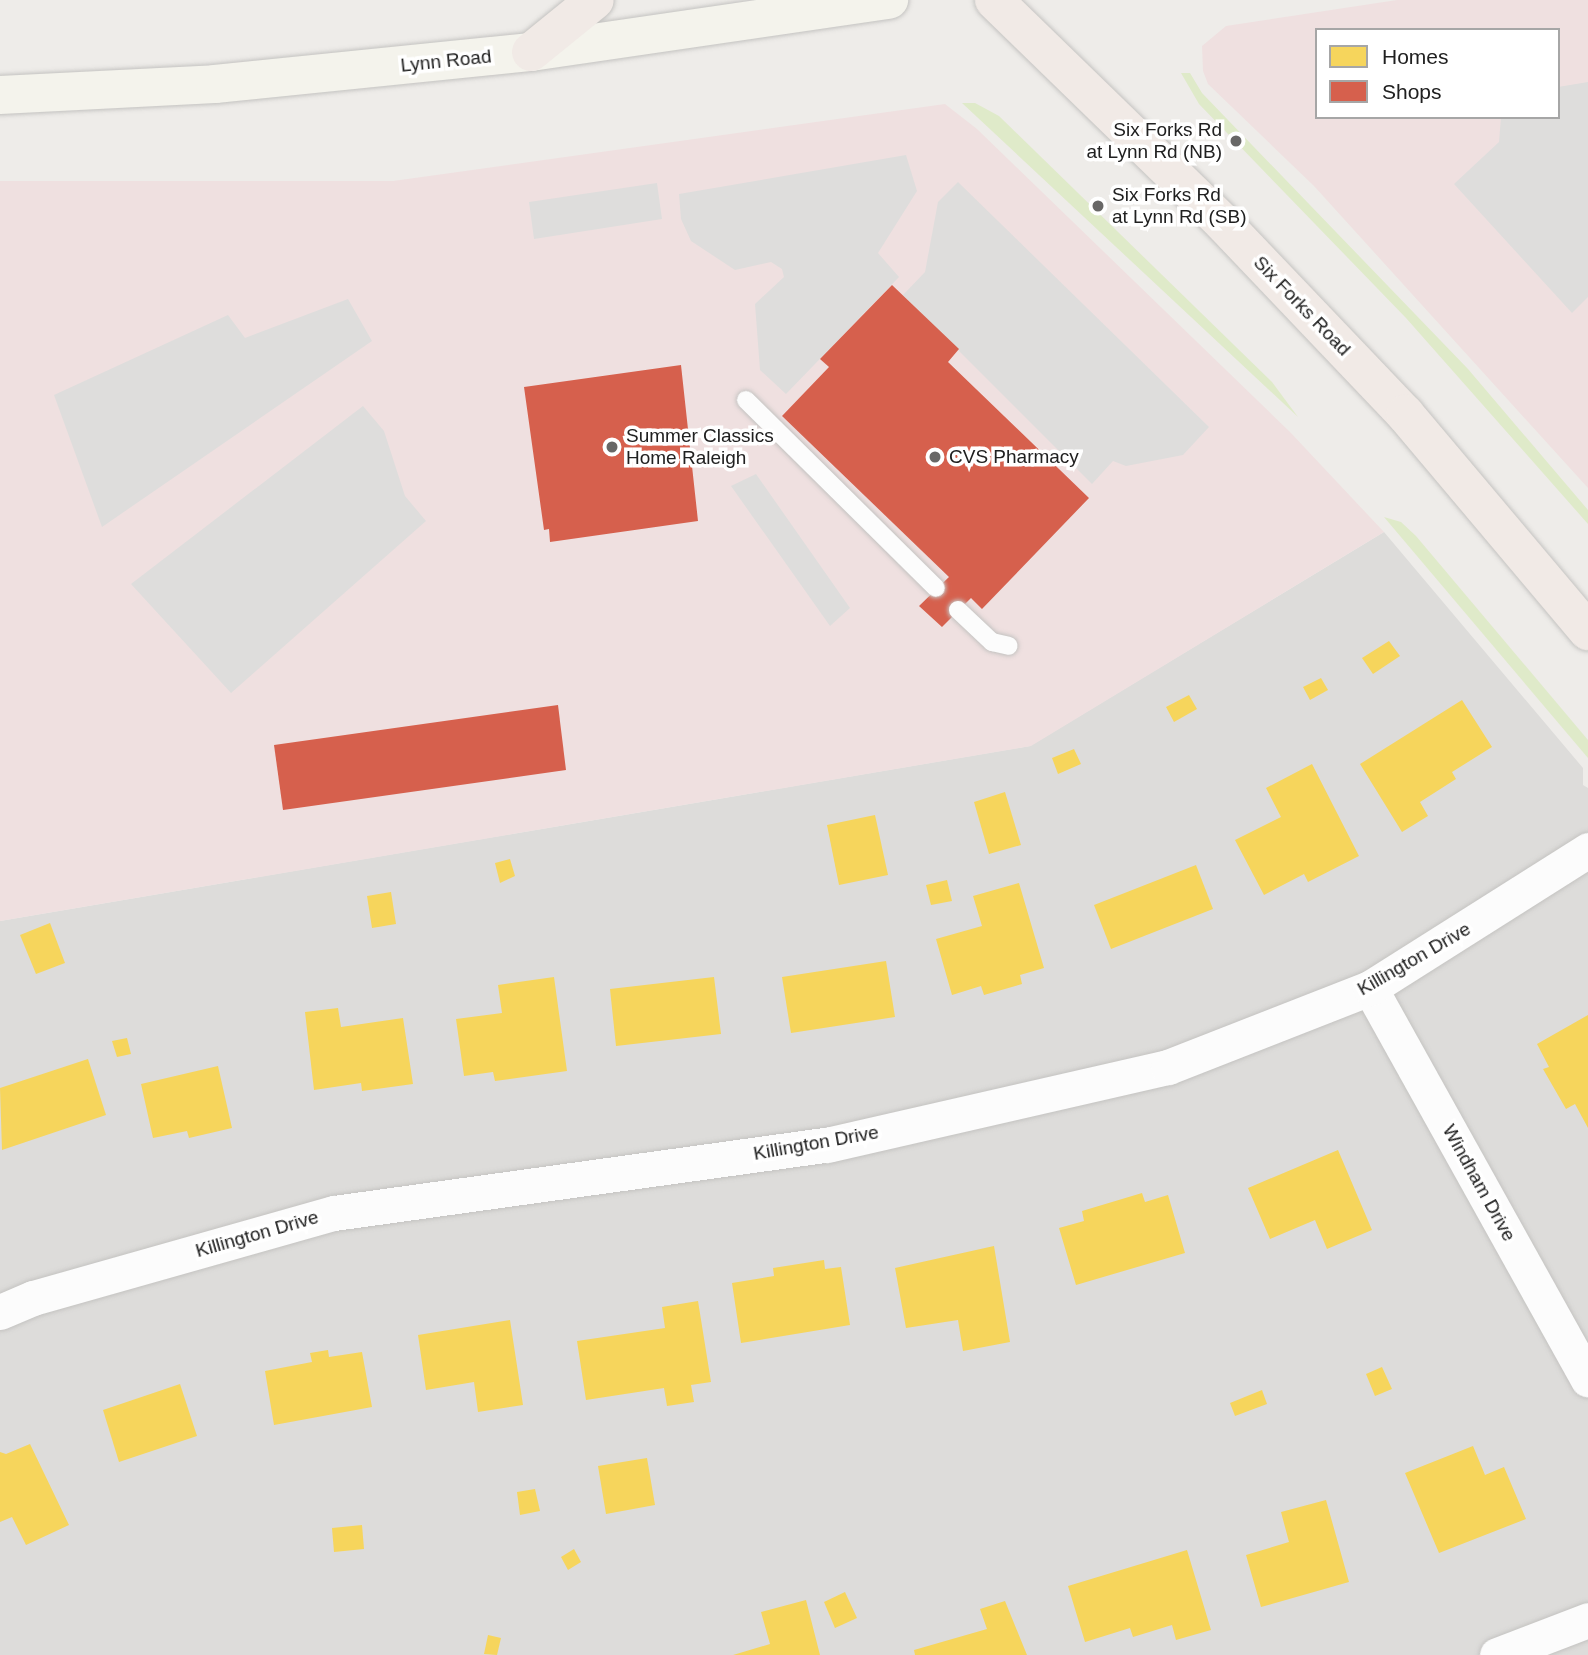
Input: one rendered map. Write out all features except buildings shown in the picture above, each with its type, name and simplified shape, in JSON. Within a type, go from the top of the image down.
[{"type":"main road","points":[[531,52],[594,0]]},
{"type":"main road","name":"Lynn Road","points":[[0,95],[215,84],[531,52],[889,0]]},
{"type":"main road","name":"Six Forks Road","points":[[995,0],[1223,223],[1386,395],[1588,631]]},
{"type":"street","name":"Killington Drive","points":[[0,1312],[33,1298],[334,1213],[827,1144],[1168,1068],[1370,988],[1588,850]]},
{"type":"street","name":"Windham Drive","points":[[1370,988],[1588,1379]]},
{"type":"street","points":[[1497,1655],[1588,1620]]},
{"type":"lane","points":[[746,400],[936,588]]},
{"type":"lane","points":[[958,610],[992,642],[1009,646]]},
{"type":"shaded area","points":[[1397,0],[1588,0],[1588,488],[1314,186],[1208,84],[1203,71],[1202,46],[1226,26]]},
{"type":"shaded area","points":[[1588,82],[1588,297],[1572,313],[1454,184],[1499,142],[1501,119],[1560,119],[1560,87]]},
{"type":"shaded area","points":[[945,104],[977,129],[1290,432],[1384,532],[1031,746],[0,921],[0,181],[393,181]]},
{"type":"shaded area","points":[[906,155],[917,191],[878,253],[899,277],[786,394],[760,370],[755,304],[784,277],[782,269],[771,262],[735,270],[691,241],[681,219],[679,194]]},
{"type":"shaded area","points":[[958,182],[1209,427],[1183,455],[1126,466],[1113,461],[1092,484],[903,295],[925,272],[938,202]]},
{"type":"shaded area","points":[[657,183],[662,219],[534,239],[529,202]]},
{"type":"shaded area","points":[[348,299],[372,341],[102,527],[54,395],[228,315],[245,338]]},
{"type":"shaded area","points":[[363,406],[384,431],[405,496],[426,521],[231,693],[131,584]]},
{"type":"shaded area","points":[[756,474],[850,608],[830,626],[731,486]]},
{"type":"shaded area","points":[[1384,532],[1583,768],[1583,785],[1588,788],[1588,1655],[0,1655],[0,921],[1030,746]]},
{"type":"green space","points":[[1181,73],[1190,73],[1202,93],[1468,369],[1588,510],[1588,524],[1406,318],[1199,104]]},
{"type":"green space","points":[[962,103],[975,103],[999,116],[1272,382],[1298,417]]},
{"type":"green space","points":[[1384,517],[1401,522],[1416,536],[1588,740],[1588,758]]},
{"type":"place","name":"Six Forks Rd at Lynn Rd (NB)","points":[[1236,141]]},
{"type":"place","name":"Six Forks Rd at Lynn Rd (SB)","points":[[1098,206]]},
{"type":"place","name":"Summer Classics Home Raleigh","points":[[612,447]]},
{"type":"place","name":"CVS Pharmacy","points":[[935,457]]}]
